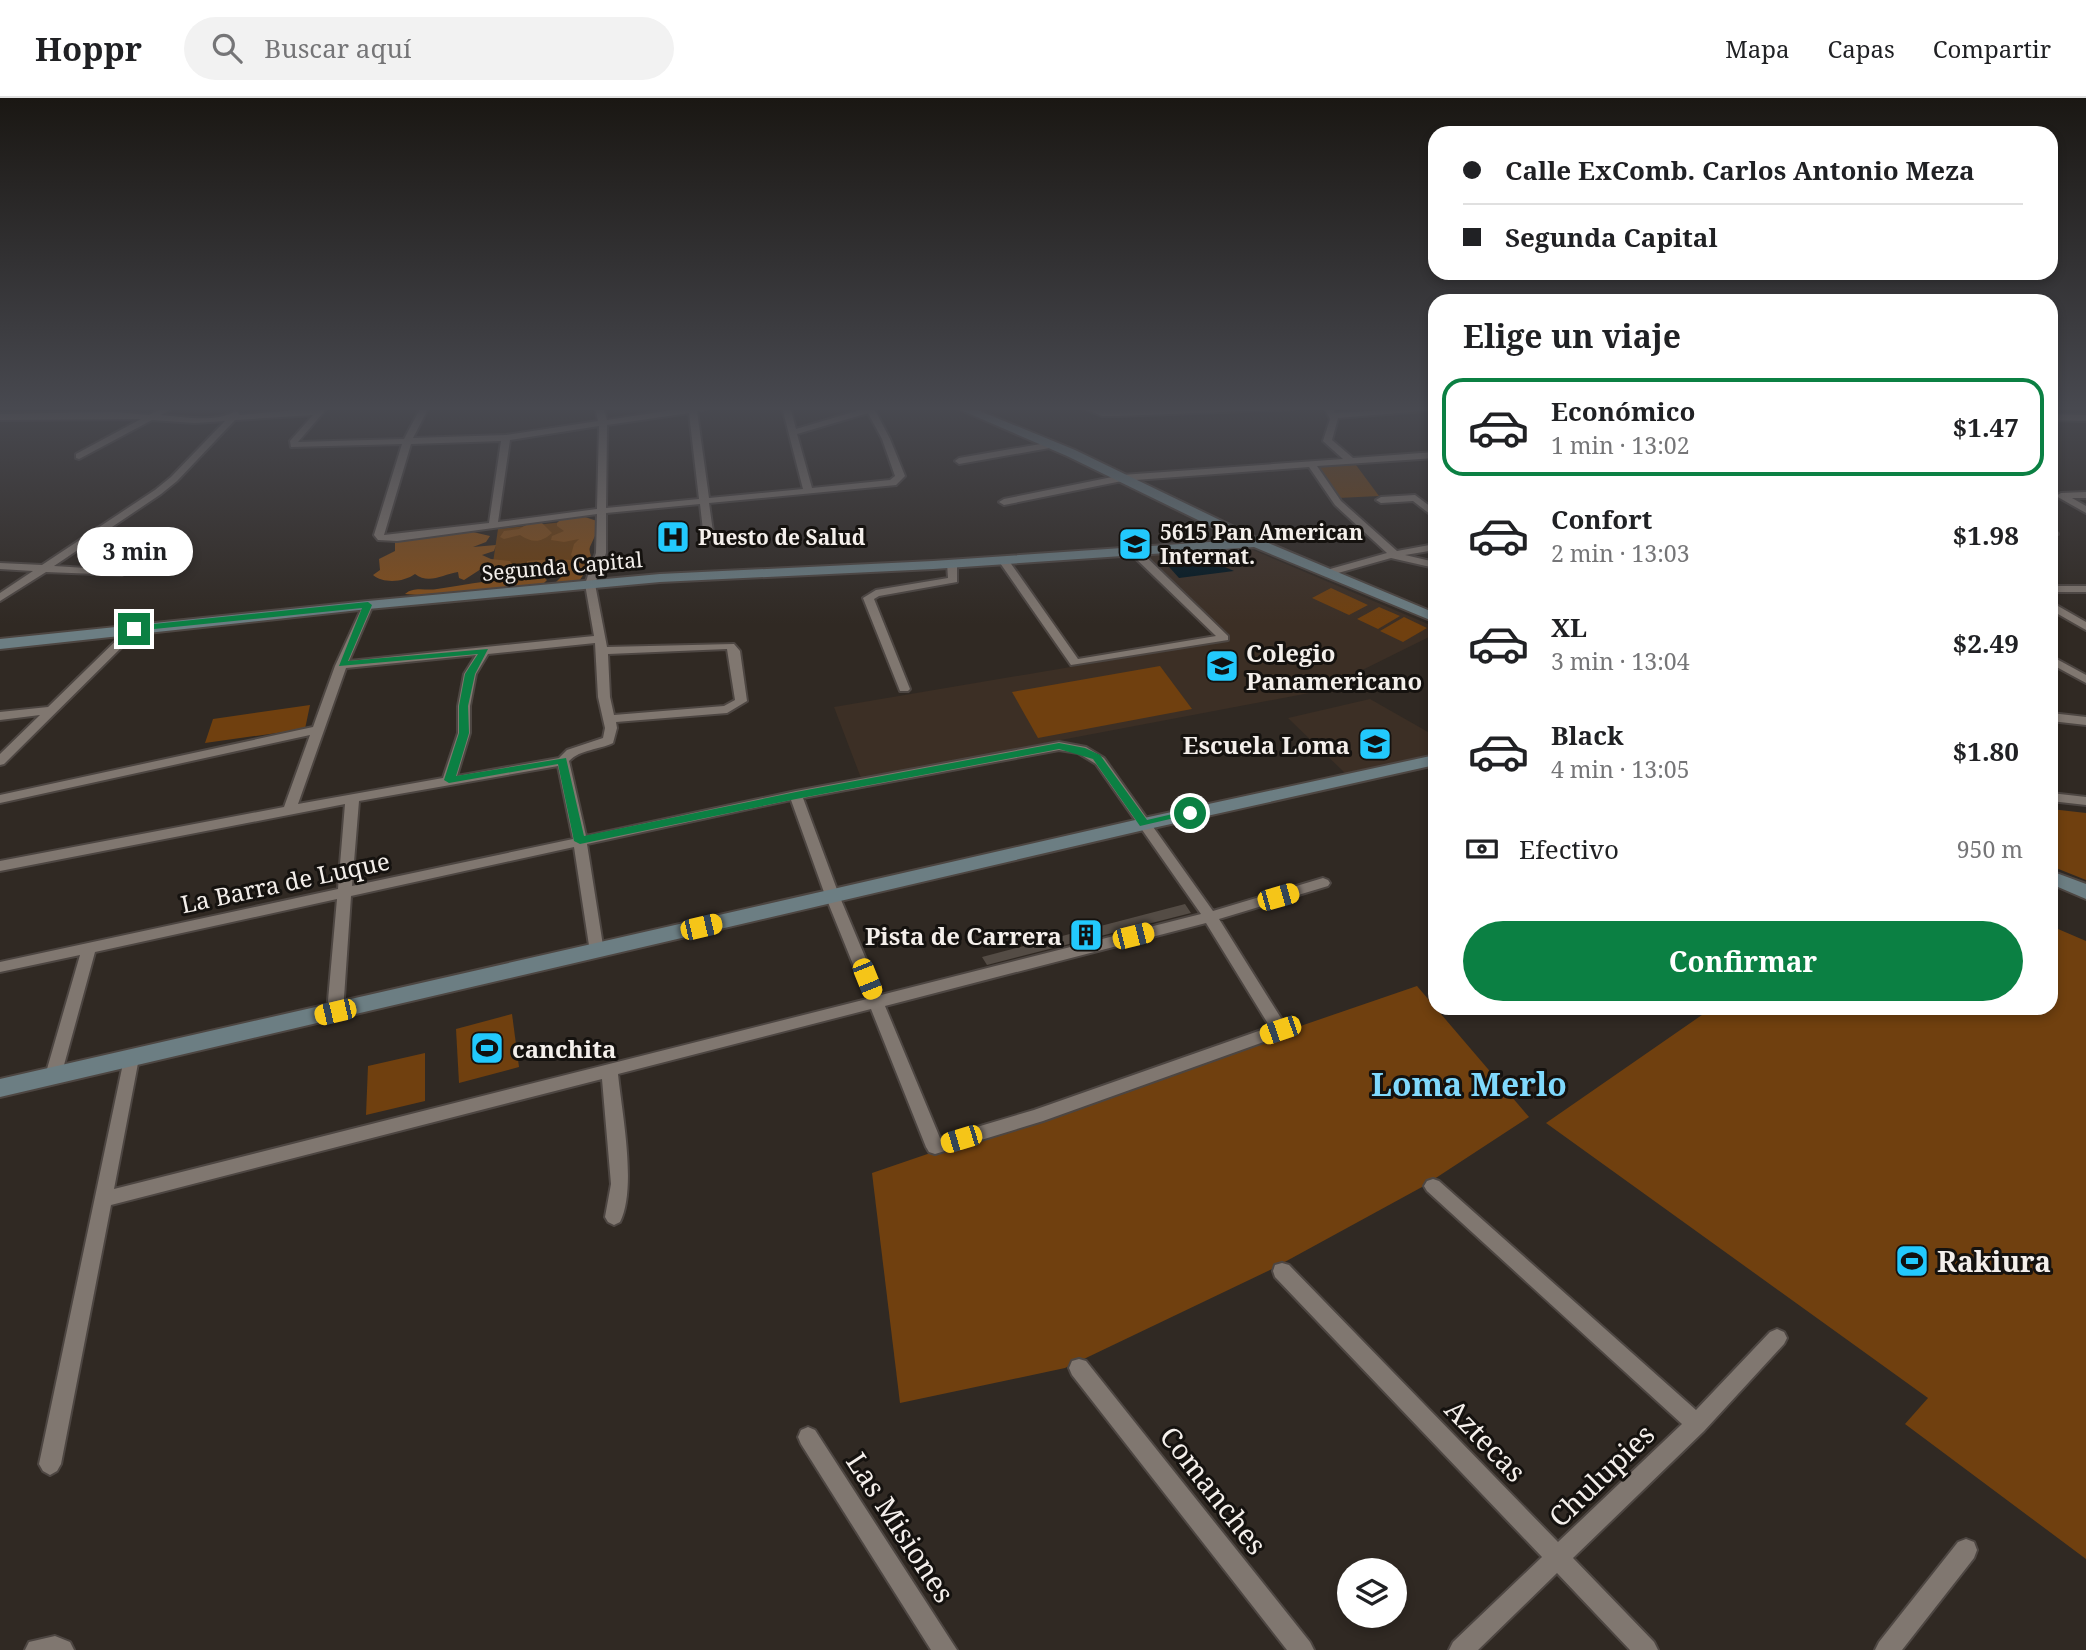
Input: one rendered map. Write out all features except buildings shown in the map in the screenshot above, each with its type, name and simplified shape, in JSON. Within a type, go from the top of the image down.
[{"type":"street","points":[[0,598],[172,479]]},
{"type":"street","points":[[396,479],[379,535],[381,538],[704,501],[888,484],[898,479]]},
{"type":"street","points":[[493,526],[500,479]]},
{"type":"street","points":[[0,866],[290,809],[352,801],[449,780],[563,761],[570,753],[601,745],[609,740],[610,719],[604,697],[600,645],[590,584],[601,553],[602,479]]},
{"type":"street","points":[[701,479],[709,539]]},
{"type":"street","points":[[805,479],[808,491]]},
{"type":"street","points":[[1004,502],[1115,479]]},
{"type":"street","points":[[1125,479],[1256,543],[1428,615]]},
{"type":"street","points":[[1322,479],[1338,503],[1393,555],[1428,563]]},
{"type":"street","points":[[2086,495],[2061,496],[2086,510]]},
{"type":"street","points":[[1381,500],[1415,498],[1428,508]]},
{"type":"street","name":"Segunda Capital","points":[[0,644],[368,605],[689,575],[952,563],[1256,543]]},
{"type":"street","points":[[1327,573],[1428,548]]},
{"type":"street","points":[[1003,560],[1075,663],[1224,638],[1134,551]]},
{"type":"street","points":[[904,689],[868,598],[886,591],[947,582],[955,576],[952,563]]},
{"type":"street","points":[[0,566],[118,573]]},
{"type":"street","points":[[2058,589],[2086,589]]},
{"type":"street","points":[[290,809],[342,664],[368,605]]},
{"type":"street","points":[[2058,610],[2086,627]]},
{"type":"street","points":[[0,761],[134,629]]},
{"type":"street","points":[[342,664],[485,650],[600,645],[730,646],[734,650],[741,701],[727,709],[610,719]]},
{"type":"street","points":[[449,780],[464,733],[464,706],[470,674],[485,650]]},
{"type":"street","points":[[2058,663],[2086,680]]},
{"type":"street","points":[[0,716],[51,710]]},
{"type":"street","points":[[2058,716],[2086,721]]},
{"type":"street","points":[[0,799],[319,729]]},
{"type":"street","name":"La Barra de Luque","points":[[0,967],[580,841],[796,796],[1059,746],[1082,750],[1097,757],[1210,917],[1280,1030],[1037,1116],[935,1147],[875,1000]]},
{"type":"street","points":[[563,761],[580,841],[597,952]]},
{"type":"street","points":[[0,1088],[597,952],[832,895],[1428,762]]},
{"type":"street","points":[[796,796],[832,895],[875,1000]]},
{"type":"street","points":[[2058,798],[2086,801]]},
{"type":"street","points":[[335,1012],[352,801]]},
{"type":"street","points":[[2058,880],[2086,892]]},
{"type":"street","points":[[104,1199],[875,1000],[1210,917],[1324,883]]},
{"type":"street","points":[[53,1076],[89,948]]},
{"type":"street","points":[[50,1464],[131,1058]]},
{"type":"street","points":[[609,1070],[620,1184],[614,1217]]},
{"type":"street","points":[[1433,1186],[1697,1424]]},
{"type":"street","name":"Aztecas","points":[[1282,1271],[1646,1650]]},
{"type":"street","name":"Chulupies","points":[[1461,1650],[1697,1424],[1777,1338]]},
{"type":"street","name":"Comanches","points":[[1079,1368],[1302,1650]]},
{"type":"street","name":"Las Misiones","points":[[808,1437],[945,1650]]},
{"type":"street","points":[[1888,1650],[1966,1550]]},
{"type":"street","points":[[37,1650],[62,1650]]},
{"type":"shaded area","points":[[1325,479],[1367,479],[1379,496],[1338,498]]},
{"type":"shaded area","points":[[585,517],[597,521],[599,527],[589,549],[591,556],[581,560],[571,555],[574,544],[579,539],[564,542],[551,540],[552,536],[564,531],[557,526],[561,519]]},
{"type":"shaded area","points":[[591,519],[589,565],[491,576],[498,529]]},
{"type":"shaded area","points":[[533,521],[541,522],[552,533],[536,541],[520,535],[504,539],[500,537],[504,531],[519,529]]},
{"type":"shaded area","points":[[473,532],[490,536],[486,542],[473,547],[496,545],[494,551],[482,555],[510,561],[512,564],[507,568],[481,569],[464,580],[459,578],[458,572],[431,579],[415,574],[394,581],[373,575],[380,570],[379,559],[395,551],[397,539]]},
{"type":"shaded area","name":"Colegio Panamericano","points":[[1246,547],[1428,624],[1428,637],[1320,691],[861,778],[834,707],[1230,640],[1142,555]]},
{"type":"shaded area","points":[[571,560],[589,567],[579,581],[557,585],[555,583],[565,573],[562,570],[528,574],[527,561]]},
{"type":"shaded area","points":[[542,576],[547,580],[540,587],[432,596],[405,594],[416,589],[437,589]]},
{"type":"shaded area","points":[[1331,588],[1368,605],[1349,615],[1312,598]]},
{"type":"shaded area","points":[[1379,607],[1400,616],[1378,629],[1357,619]]},
{"type":"shaded area","points":[[1404,617],[1427,628],[1403,642],[1380,631]]},
{"type":"shaded area","points":[[1160,666],[1192,709],[1038,738],[1012,692]]},
{"type":"shaded area","name":"Escuela Loma","points":[[1370,699],[1428,732],[1428,755],[1345,773],[1288,718]]},
{"type":"shaded area","points":[[310,705],[305,729],[205,743],[213,719]]},
{"type":"shaded area","points":[[2058,810],[2086,813],[2086,880],[2058,869]]},
{"type":"shaded area","name":"Rakiura","points":[[2058,929],[2086,941],[2086,1559],[1905,1424],[1928,1398],[1546,1123],[1702,1015],[2058,1015]]},
{"type":"shaded area","points":[[1417,986],[1428,999],[1428,1015],[1442,1015],[1529,1117],[1422,1187],[1270,1270],[1065,1368],[900,1403],[872,1173]]},
{"type":"shaded area","name":"canchita","points":[[512,1014],[519,1067],[459,1083],[456,1029]]},
{"type":"shaded area","points":[[425,1053],[425,1101],[366,1115],[368,1066]]},
{"type":"water","points":[[1161,558],[1209,560],[1234,571],[1179,578]]},
{"type":"place","name":"Puesto de Salud","points":[[673,537]]},
{"type":"place","name":"5615 Pan American Internat.","points":[[1135,544]]},
{"type":"place","name":"Colegio Panamericano","points":[[1222,666]]},
{"type":"place","name":"Escuela Loma","points":[[1375,744]]},
{"type":"place","name":"Pista de Carrera","points":[[1086,935]]},
{"type":"place","name":"canchita","points":[[487,1048]]},
{"type":"place","name":"Rakiura","points":[[1912,1261]]},
{"type":"district","name":"Loma Merlo","points":[[1469,1083]]},
{"type":"route","points":[[134,629],[368,605],[342,664],[485,650],[470,674],[464,706],[464,733],[449,780],[563,761],[580,841],[796,796],[1059,746],[1082,750],[1097,757],[1144,824],[1190,813]]}]
